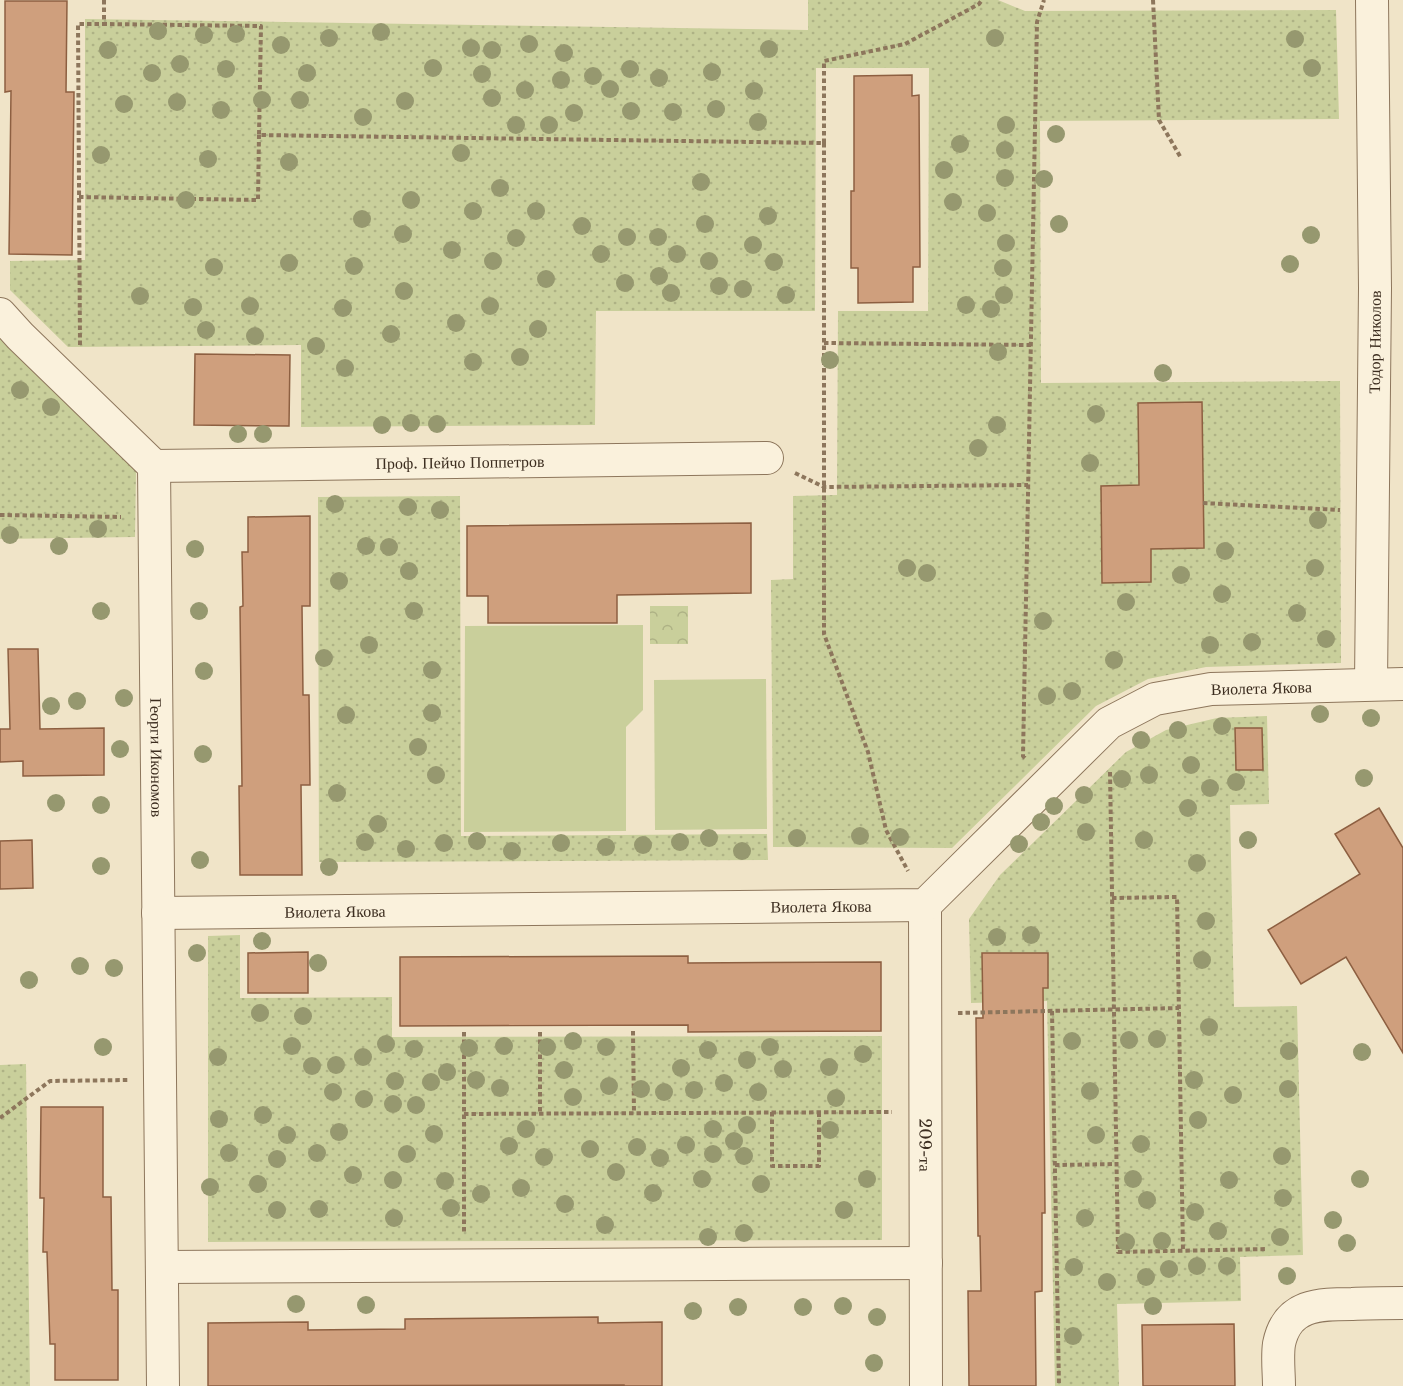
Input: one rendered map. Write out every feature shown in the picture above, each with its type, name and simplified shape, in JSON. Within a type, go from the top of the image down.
[{"type":"street","name":"Тодор Николов","points":[[1371,684],[1374,276],[1372,0]]},
{"type":"street","points":[[0,314],[154,466]]},
{"type":"street","name":"Проф. Пейчо Поппетров","points":[[154,466],[767,458]]},
{"type":"street","name":"Георги Икономов","points":[[154,466],[164,1386]]},
{"type":"street","name":"Виолета Якова","points":[[158,913],[925,905],[1109,723],[1155,699],[1211,689],[1403,684]]},
{"type":"street","name":"209-та","points":[[925,905],[926,1386]]},
{"type":"street","points":[[162,1267],[926,1263]]},
{"type":"street","points":[[1279,1386],[1279,1345],[1283,1332],[1302,1310],[1315,1305],[1329,1304],[1403,1303]]},
{"type":"path","points":[[104,0],[104,24]]},
{"type":"path","points":[[925,905],[886,830],[868,753],[824,634],[824,61],[905,44],[979,4],[982,0]]},
{"type":"path","points":[[1044,0],[1037,21],[1023,756],[1049,783]]},
{"type":"path","points":[[1153,0],[1159,120],[1181,158]]},
{"type":"path","points":[[79,197],[258,200],[261,26],[78,24],[80,394]]},
{"type":"path","points":[[259,135],[824,143]]},
{"type":"path","points":[[824,343],[1031,345]]},
{"type":"path","points":[[767,458],[824,487],[1028,485]]},
{"type":"path","points":[[1203,503],[1373,512]]},
{"type":"path","points":[[0,514],[154,518]]},
{"type":"path","points":[[1109,723],[1118,1252],[1266,1249]]},
{"type":"path","points":[[1112,898],[1177,897],[1183,1251]]},
{"type":"path","points":[[925,1013],[1179,1008]]},
{"type":"path","points":[[1052,1011],[1059,1386]]},
{"type":"path","points":[[633,1031],[634,1113]]},
{"type":"path","points":[[464,1032],[464,1265]]},
{"type":"path","points":[[540,1032],[540,1113]]},
{"type":"path","points":[[0,1118],[50,1081],[160,1080]]},
{"type":"path","points":[[772,1112],[772,1166],[819,1166],[819,1112]]},
{"type":"path","points":[[464,1114],[926,1112]]},
{"type":"path","points":[[1055,1166],[1116,1164]]},
{"type":"green space","points":[[808,0],[998,0],[1025,11],[1336,10],[1339,119],[1040,121],[1041,383],[1340,381],[1341,663],[1206,667],[1148,679],[1096,706],[952,848],[773,847],[771,580],[793,579],[793,496],[837,495],[838,311],[928,311],[929,68],[816,68],[815,311],[596,311],[595,425],[301,427],[301,345],[68,347],[10,290],[10,261],[85,260],[85,19],[808,30]]},
{"type":"green space","points":[[0,336],[136,471],[135,537],[0,539]]},
{"type":"green space","points":[[460,496],[461,836],[767,834],[768,860],[319,862],[318,497]]},
{"type":"green space","points":[[650,606],[688,606],[688,644],[650,644]]},
{"type":"green space","points":[[643,625],[643,710],[626,727],[626,831],[464,832],[465,626]]},
{"type":"green space","points":[[766,679],[767,829],[655,830],[654,680]]},
{"type":"green space","points":[[1267,716],[1269,804],[1230,805],[1234,1007],[1297,1006],[1303,1255],[1240,1257],[1241,1301],[1117,1304],[1119,1386],[1055,1386],[1047,1001],[971,1003],[969,919],[1000,875],[1126,752],[1166,730],[1217,718]]},
{"type":"green space","points":[[240,935],[240,998],[392,997],[392,1037],[882,1036],[882,1240],[208,1242],[208,936]]},
{"type":"green space","points":[[26,1064],[30,1386],[0,1386],[0,1065]]},
{"type":"building","points":[[5,1],[67,1],[66,92],[74,92],[72,255],[9,254],[11,91],[5,92]]},
{"type":"building","points":[[912,75],[912,96],[919,95],[920,267],[913,267],[913,302],[858,303],[858,268],[851,268],[854,76]]},
{"type":"building","points":[[195,354],[290,355],[289,426],[194,425]]},
{"type":"building","points":[[1202,402],[1204,548],[1151,549],[1151,582],[1102,583],[1101,486],[1139,485],[1138,403]]},
{"type":"building","points":[[310,516],[310,606],[302,606],[303,695],[309,695],[310,785],[301,785],[302,875],[240,875],[239,786],[242,786],[240,607],[243,606],[242,552],[248,552],[248,517]]},
{"type":"building","points":[[751,523],[751,593],[617,595],[617,623],[488,623],[488,596],[467,596],[467,526]]},
{"type":"building","points":[[8,649],[38,649],[40,729],[104,728],[104,775],[23,776],[23,761],[0,762],[0,729],[10,729]]},
{"type":"building","points":[[1235,728],[1262,728],[1263,770],[1236,770]]},
{"type":"building","points":[[1379,808],[1403,848],[1403,1053],[1346,957],[1301,984],[1268,930],[1360,874],[1335,834]]},
{"type":"building","points":[[32,840],[33,888],[0,889],[0,841]]},
{"type":"building","points":[[308,952],[308,993],[248,993],[248,953]]},
{"type":"building","points":[[982,953],[1048,953],[1048,988],[1043,988],[1045,1213],[1042,1213],[1042,1291],[1035,1292],[1036,1386],[969,1386],[968,1291],[981,1291],[980,1236],[978,1236],[976,1018],[983,1018]]},
{"type":"building","points":[[688,956],[688,963],[881,962],[881,1031],[688,1032],[688,1025],[400,1026],[400,957]]},
{"type":"building","points":[[41,1107],[103,1107],[103,1197],[111,1197],[112,1290],[118,1290],[118,1380],[55,1380],[55,1344],[50,1344],[47,1252],[43,1252],[44,1198],[40,1198]]},
{"type":"building","points":[[598,1317],[598,1323],[662,1322],[662,1386],[208,1386],[208,1323],[308,1322],[308,1330],[405,1329],[405,1319]]},
{"type":"building","points":[[1234,1324],[1235,1386],[1143,1386],[1142,1325]]}]
